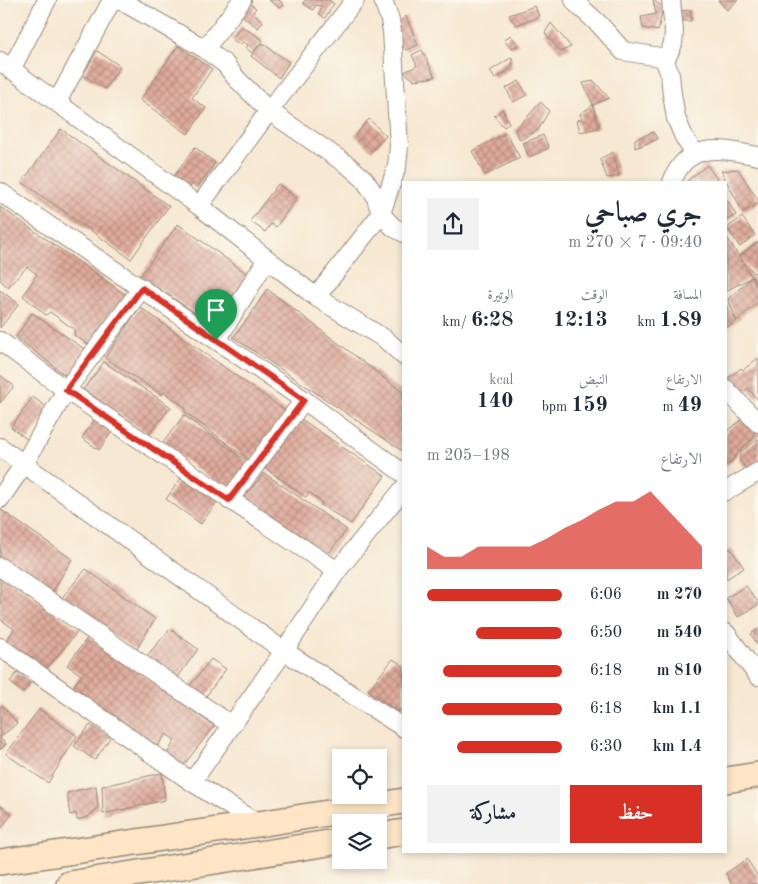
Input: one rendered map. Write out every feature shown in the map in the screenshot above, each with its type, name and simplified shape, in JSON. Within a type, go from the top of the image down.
[{"type":"street","points":[[47,0],[6,65],[199,206],[316,297],[385,339],[402,354]]},
{"type":"street","points":[[57,102],[112,0]]},
{"type":"street","points":[[120,0],[205,49],[225,64],[236,78],[269,111],[349,166],[364,179],[375,195],[381,214],[393,227],[402,232]]},
{"type":"street","points":[[205,49],[242,0]]},
{"type":"street","points":[[199,206],[269,111],[355,0]]},
{"type":"street","points":[[316,297],[381,214],[397,166],[399,146],[392,31],[383,0]]},
{"type":"street","points":[[574,0],[600,24],[623,51],[660,57],[666,61]]},
{"type":"street","points":[[671,0],[674,38],[666,61],[670,75],[676,118],[684,137],[695,154]]},
{"type":"street","points":[[673,181],[682,164],[695,154],[712,150],[733,151],[758,156]]},
{"type":"street","points":[[0,192],[304,400],[402,473]]},
{"type":"street","points":[[216,340],[267,259]]},
{"type":"street","points":[[0,499],[24,464],[66,390],[142,288]]},
{"type":"street","points":[[0,341],[66,390],[337,572]]},
{"type":"street","points":[[727,390],[758,423]]},
{"type":"street","points":[[229,500],[304,400]]},
{"type":"street","points":[[0,447],[284,651],[402,727]]},
{"type":"street","points":[[727,490],[758,472]]},
{"type":"street","points":[[192,782],[337,572],[402,491]]},
{"type":"street","points":[[0,567],[231,725]]},
{"type":"street","points":[[727,634],[757,674]]},
{"type":"street","points":[[0,647],[192,782],[258,824]]},
{"type":"street","points":[[727,780],[758,776]]},
{"type":"street","points":[[0,862],[402,801]]},
{"type":"street","points":[[387,835],[402,832]]},
{"type":"street","points":[[69,884],[332,842]]},
{"type":"building","points":[[269,0],[279,0],[284,5],[280,8]]},
{"type":"building","points":[[305,0],[329,0],[334,4],[325,18],[319,14],[322,6],[316,5],[313,10],[303,3]]},
{"type":"building","points":[[653,0],[663,7],[658,31],[643,28],[641,17],[656,14]]},
{"type":"building","points":[[718,0],[738,0],[727,10]]},
{"type":"building","points":[[249,3],[256,8],[253,12],[263,22],[258,28],[241,15]]},
{"type":"building","points":[[535,6],[539,17],[516,25],[509,15]]},
{"type":"building","points":[[691,10],[691,21],[679,21],[679,11]]},
{"type":"building","points":[[406,16],[418,45],[406,50],[402,45],[397,46],[395,26]]},
{"type":"building","points":[[551,23],[571,47],[560,52],[545,33]]},
{"type":"building","points":[[241,26],[263,40],[252,53],[246,48],[248,45],[243,42],[240,45],[232,39]]},
{"type":"building","points":[[510,35],[519,45],[512,48],[504,41]]},
{"type":"building","points":[[262,43],[289,62],[279,78],[251,56]]},
{"type":"building","points":[[178,46],[212,69],[192,98],[206,108],[188,134],[140,100]]},
{"type":"building","points":[[422,50],[435,77],[414,80],[404,72],[417,66],[412,55]]},
{"type":"building","points":[[97,51],[120,66],[105,89],[83,75]]},
{"type":"building","points":[[512,57],[512,68],[495,79],[490,71]]},
{"type":"building","points":[[519,81],[527,95],[513,102],[506,88]]},
{"type":"building","points":[[594,81],[609,98],[593,105],[583,83]]},
{"type":"building","points":[[541,102],[549,111],[538,130],[520,140],[515,130]]},
{"type":"building","points":[[593,105],[599,128],[580,132],[577,120],[582,119],[580,114]]},
{"type":"building","points":[[502,109],[509,123],[504,127],[494,116]]},
{"type":"building","points":[[369,119],[386,136],[372,151],[355,135]]},
{"type":"building","points":[[61,129],[169,206],[131,259],[22,182]]},
{"type":"building","points":[[653,132],[658,139],[635,148],[635,139]]},
{"type":"building","points":[[506,133],[520,158],[485,175],[472,151]]},
{"type":"building","points":[[543,135],[549,148],[529,157],[523,143]]},
{"type":"building","points":[[195,147],[215,163],[197,188],[192,184],[187,191],[178,184],[181,181],[174,176]]},
{"type":"building","points":[[613,152],[619,176],[607,178],[600,159]]},
{"type":"building","points":[[707,165],[718,181],[687,181]]},
{"type":"building","points":[[738,169],[758,200],[758,204],[743,212],[721,171]]},
{"type":"building","points":[[278,184],[297,198],[276,227],[271,224],[265,232],[250,221]]},
{"type":"building","points":[[727,200],[736,215],[727,220]]},
{"type":"building","points":[[0,207],[126,295],[89,345],[74,335],[75,330],[50,312],[46,315],[23,296],[37,274],[27,267],[8,287],[0,280]]},
{"type":"building","points":[[742,217],[755,235],[740,247],[727,228]]},
{"type":"building","points":[[178,224],[249,275],[215,326],[140,276]]},
{"type":"building","points":[[727,238],[752,277],[727,290]]},
{"type":"building","points":[[758,242],[758,270],[754,273],[739,256]]},
{"type":"building","points":[[752,277],[758,288],[758,302],[737,321],[728,299]]},
{"type":"building","points":[[267,289],[402,391],[402,451],[233,337]]},
{"type":"building","points":[[0,290],[19,304],[0,328]]},
{"type":"building","points":[[140,307],[287,412],[250,461],[185,412],[185,407],[164,392],[162,395],[105,358]]},
{"type":"building","points":[[727,307],[737,321],[727,327]]},
{"type":"building","points":[[32,313],[89,352],[70,379],[16,337]]},
{"type":"building","points":[[758,358],[758,400],[748,388],[736,397],[727,386],[727,379],[741,368],[743,370]]},
{"type":"building","points":[[104,362],[171,407],[149,434],[83,390]]},
{"type":"building","points":[[0,375],[14,386],[0,403]]},
{"type":"building","points":[[33,397],[50,410],[28,440],[11,427]]},
{"type":"building","points":[[99,413],[116,426],[99,450],[82,438]]},
{"type":"building","points":[[184,415],[252,465],[231,492],[162,444]]},
{"type":"building","points":[[746,416],[758,430],[758,435],[739,451],[727,465],[727,431]]},
{"type":"building","points":[[301,419],[385,476],[351,524],[321,505],[322,503],[309,492],[306,497],[265,468]]},
{"type":"building","points":[[758,439],[758,461],[747,470],[739,459],[741,452]]},
{"type":"building","points":[[264,473],[347,530],[327,555],[243,499]]},
{"type":"building","points":[[184,474],[219,499],[201,524],[166,499]]},
{"type":"building","points":[[1,510],[72,559],[51,594],[0,559]]},
{"type":"building","points":[[731,549],[744,568],[727,578],[727,551]]},
{"type":"building","points":[[86,569],[155,619],[136,650],[59,601]]},
{"type":"building","points":[[0,573],[79,630],[43,673],[4,644],[14,629],[0,619]]},
{"type":"building","points":[[746,586],[758,602],[758,605],[738,617],[727,597]]},
{"type":"building","points":[[170,629],[198,649],[176,680],[144,659]]},
{"type":"building","points":[[758,629],[758,646],[751,634]]},
{"type":"building","points":[[89,636],[214,726],[180,770],[164,759],[175,740],[166,734],[153,752],[69,693],[81,675],[67,665]]},
{"type":"building","points":[[211,659],[226,669],[204,699],[189,687]]},
{"type":"building","points":[[393,659],[402,665],[402,711],[399,709],[398,712],[368,690]]},
{"type":"building","points":[[17,673],[30,683],[23,693],[10,682]]},
{"type":"building","points":[[2,705],[17,723],[0,738],[0,707]]},
{"type":"building","points":[[39,709],[77,736],[48,783],[6,754]]},
{"type":"building","points":[[90,725],[110,738],[95,760],[74,746]]},
{"type":"building","points":[[0,738],[6,744],[0,750]]},
{"type":"building","points":[[162,773],[165,800],[103,814],[102,786]]},
{"type":"building","points":[[96,786],[98,808],[88,817],[77,820],[76,813],[70,815],[67,793]]},
{"type":"building","points":[[0,805],[12,814],[0,830]]},
{"type":"building","points":[[747,859],[758,877],[758,884],[731,884],[726,873]]},
{"type":"route","points":[[142,288],[216,340],[304,400],[229,500],[66,390],[142,288]]}]
